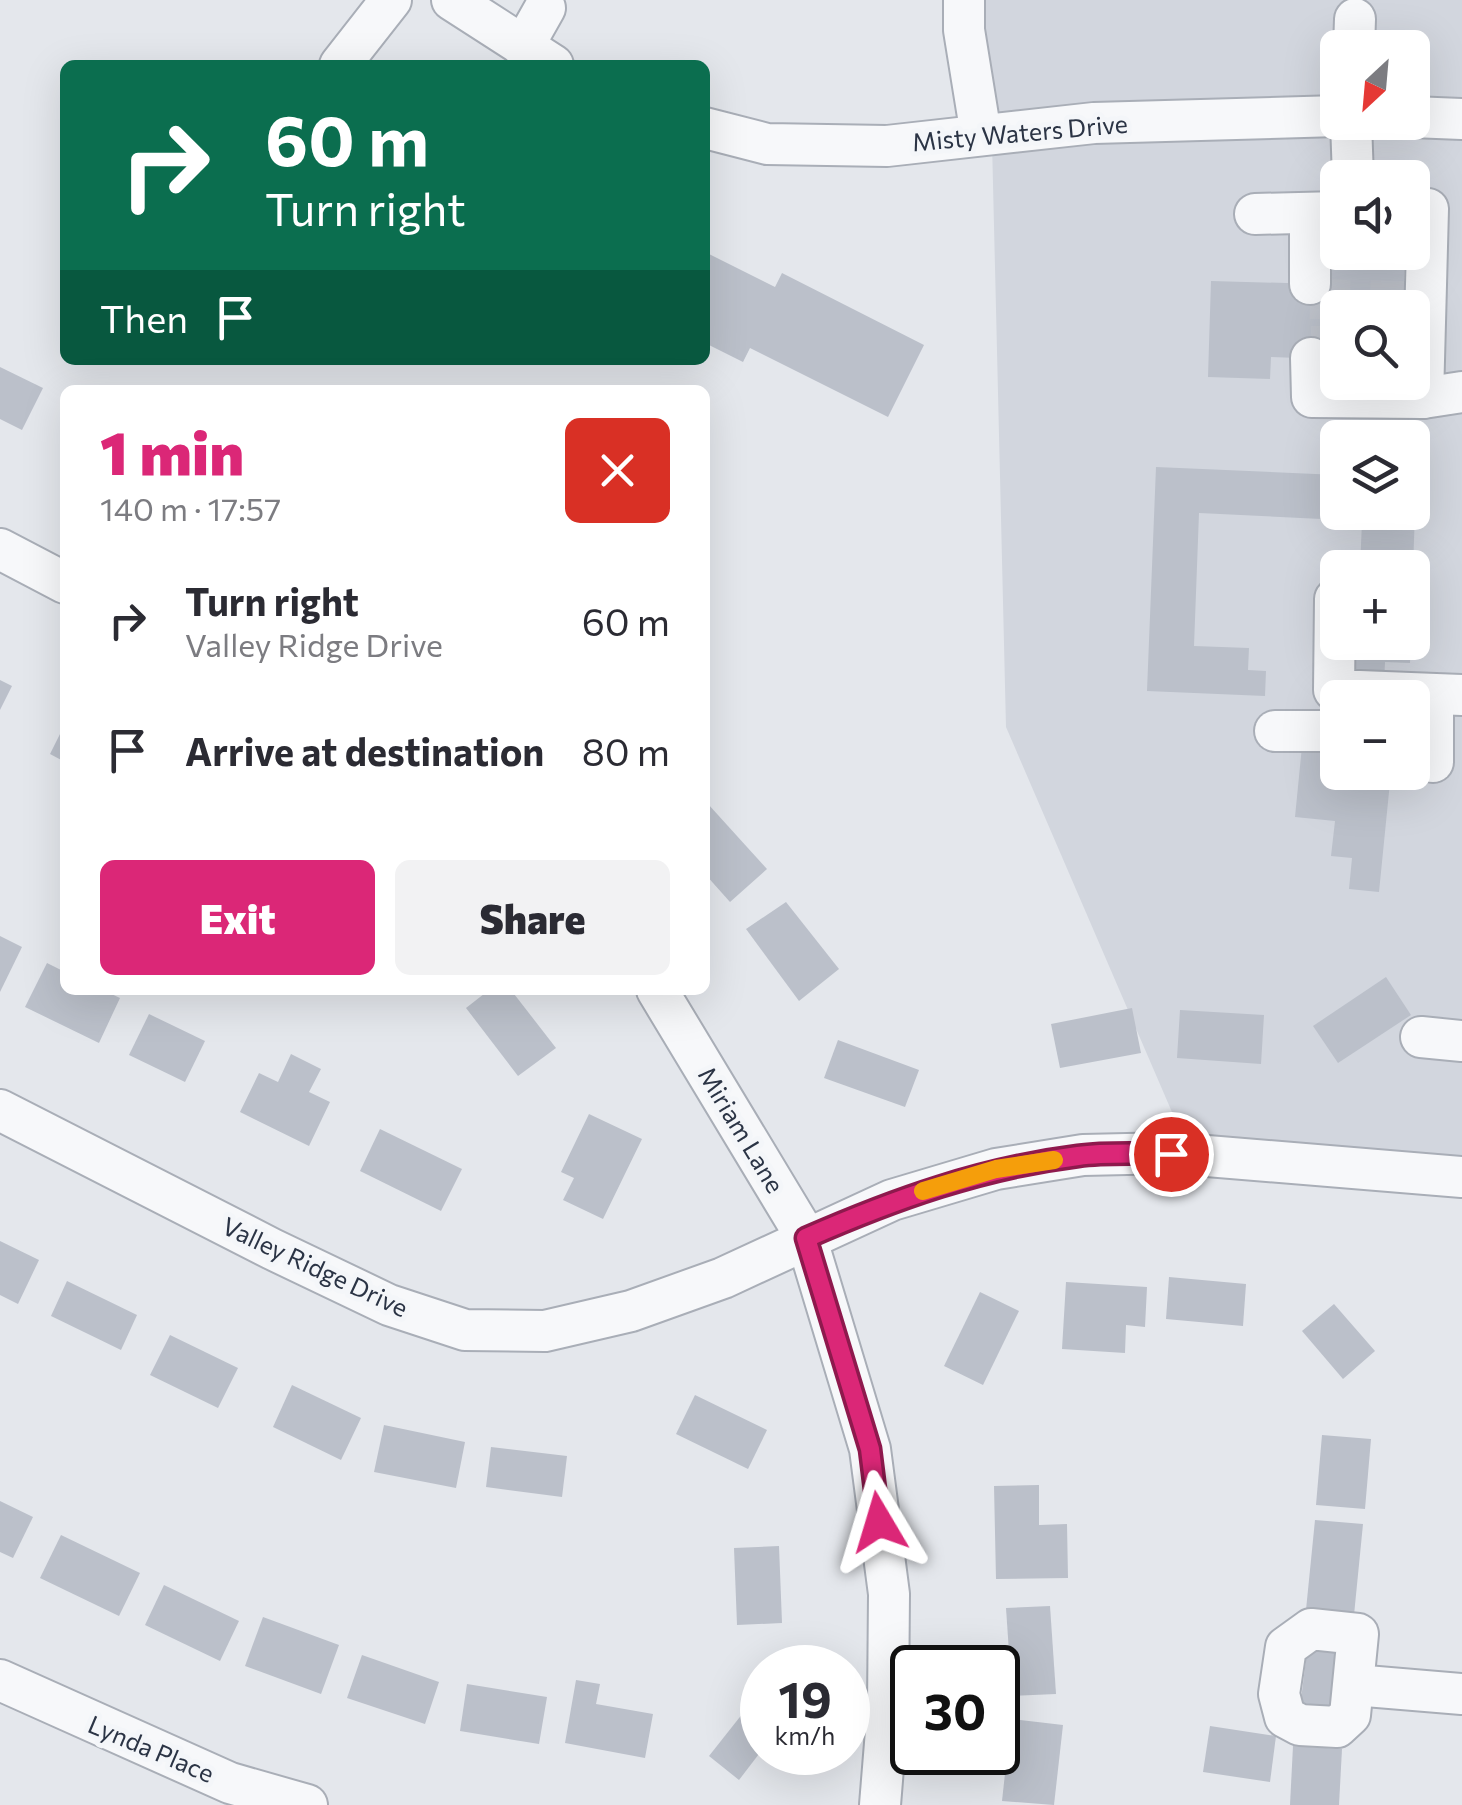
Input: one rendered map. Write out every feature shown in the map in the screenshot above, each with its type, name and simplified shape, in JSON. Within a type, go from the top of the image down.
[{"type":"street","points":[[344,60],[391,0]]},
{"type":"street","points":[[452,0],[538,56],[546,8]]},
{"type":"street","points":[[964,0],[964,30],[981,136]]},
{"type":"street","name":"Misty Waters Drive","points":[[710,129],[768,144],[887,146],[1094,123],[1320,117]]},
{"type":"street","points":[[1430,118],[1462,119]]},
{"type":"street","points":[[1255,214],[1320,212]]},
{"type":"street","points":[[1310,284],[1320,233]]},
{"type":"street","points":[[1311,358],[1312,398],[1442,395],[1430,371]]},
{"type":"street","points":[[0,549],[60,580]]},
{"type":"street","points":[[1334,660],[1334,690],[1448,695],[1430,737]]},
{"type":"street","points":[[1276,730],[1320,731]]},
{"type":"street","name":"Miriam Lane","points":[[660,995],[806,1238],[870,1449],[889,1594],[888,1706],[880,1805]]},
{"type":"street","points":[[1421,1038],[1462,1041]]},
{"type":"street","name":"Valley Ridge Drive","points":[[0,1110],[389,1305],[466,1330],[545,1332],[631,1311],[723,1278],[892,1200],[978,1174],[1083,1155],[1171,1154],[1462,1177]]},
{"type":"street","name":"Lynda Place","points":[[0,1680],[230,1783],[307,1805]]},
{"type":"street","points":[[1354,1685],[1462,1694]]},
{"type":"shaded area","points":[[982,0],[1462,0],[1462,1177],[1181,1133],[1006,727],[992,142]]},
{"type":"building","points":[[710,254],[775,287],[782,273],[924,345],[888,417],[750,348],[743,362],[710,346]]},
{"type":"building","points":[[1320,270],[1404,270],[1404,290],[1320,290],[1320,359],[1271,357],[1270,379],[1208,377],[1211,281],[1320,284]]},
{"type":"building","points":[[0,367],[43,388],[22,430],[0,419]]},
{"type":"building","points":[[1156,467],[1320,474],[1320,519],[1199,513],[1194,646],[1249,648],[1248,670],[1266,671],[1265,696],[1147,691]]},
{"type":"building","points":[[1362,530],[1414,530],[1414,550],[1361,550]]},
{"type":"building","points":[[1356,660],[1410,660],[1385,662],[1384,680],[1355,680]]},
{"type":"building","points":[[0,680],[12,686],[0,710]]},
{"type":"building","points":[[60,734],[60,759],[50,754]]},
{"type":"building","points":[[1303,736],[1320,738],[1320,790],[1389,790],[1379,892],[1349,889],[1352,858],[1331,856],[1335,821],[1295,817]]},
{"type":"building","points":[[710,806],[767,869],[730,902],[710,880]]},
{"type":"building","points":[[786,902],[839,969],[799,1001],[746,929]]},
{"type":"building","points":[[0,936],[22,947],[0,992]]},
{"type":"building","points":[[47,963],[60,970],[60,995],[120,998],[99,1043],[25,1007]]},
{"type":"building","points":[[1386,977],[1411,1015],[1338,1063],[1313,1026]]},
{"type":"building","points":[[483,995],[515,995],[556,1048],[518,1076],[466,1008]]},
{"type":"building","points":[[1132,1008],[1141,1053],[1060,1068],[1051,1024]]},
{"type":"building","points":[[1180,1010],[1264,1015],[1261,1064],[1177,1058]]},
{"type":"building","points":[[149,1014],[205,1041],[185,1082],[129,1055]]},
{"type":"building","points":[[838,1040],[919,1070],[905,1107],[824,1078]]},
{"type":"building","points":[[291,1054],[321,1069],[309,1092],[330,1102],[309,1146],[240,1112],[259,1073],[278,1082]]},
{"type":"building","points":[[589,1114],[642,1139],[603,1219],[563,1200],[574,1178],[561,1172]]},
{"type":"building","points":[[380,1129],[462,1169],[441,1211],[360,1171]]},
{"type":"building","points":[[0,1241],[39,1260],[18,1304],[0,1295]]},
{"type":"building","points":[[1169,1277],[1246,1284],[1243,1326],[1166,1319]]},
{"type":"building","points":[[67,1281],[137,1315],[121,1350],[51,1316]]},
{"type":"building","points":[[1066,1282],[1147,1287],[1145,1327],[1126,1325],[1125,1353],[1062,1349]]},
{"type":"building","points":[[980,1292],[1019,1311],[983,1385],[944,1366]]},
{"type":"building","points":[[1334,1304],[1375,1351],[1343,1379],[1302,1331]]},
{"type":"building","points":[[170,1335],[238,1368],[218,1408],[150,1375]]},
{"type":"building","points":[[292,1385],[361,1418],[341,1460],[273,1427]]},
{"type":"building","points":[[695,1395],[767,1430],[748,1469],[676,1434]]},
{"type":"building","points":[[384,1425],[465,1442],[456,1488],[374,1472]]},
{"type":"building","points":[[1322,1435],[1371,1439],[1365,1509],[1316,1505]]},
{"type":"building","points":[[491,1447],[567,1456],[562,1497],[486,1487]]},
{"type":"building","points":[[1039,1485],[1039,1525],[1067,1524],[1068,1578],[996,1579],[994,1486]]},
{"type":"building","points":[[0,1501],[33,1517],[13,1558],[0,1552]]},
{"type":"building","points":[[1315,1520],[1363,1524],[1354,1615],[1306,1610]]},
{"type":"building","points":[[61,1535],[140,1573],[119,1616],[40,1578]]},
{"type":"building","points":[[779,1546],[782,1623],[737,1625],[734,1548]]},
{"type":"building","points":[[164,1585],[239,1621],[220,1661],[145,1625]]},
{"type":"building","points":[[1050,1606],[1056,1694],[1020,1696],[1020,1645],[1009,1645],[1006,1608]]},
{"type":"building","points":[[263,1617],[339,1645],[321,1694],[245,1666]]},
{"type":"building","points":[[1309,1635],[1351,1640],[1341,1721],[1299,1716]]},
{"type":"building","points":[[362,1655],[439,1682],[425,1724],[347,1698]]},
{"type":"building","points":[[576,1680],[600,1684],[596,1704],[653,1714],[645,1758],[565,1743]]},
{"type":"building","points":[[467,1684],[547,1697],[539,1744],[460,1731]]},
{"type":"building","points":[[740,1717],[743,1775],[739,1780],[709,1756]]},
{"type":"building","points":[[1020,1720],[1063,1725],[1054,1805],[1002,1801],[1005,1775],[1020,1775]]},
{"type":"building","points":[[1210,1726],[1276,1736],[1270,1782],[1203,1772]]},
{"type":"building","points":[[1293,1746],[1342,1749],[1339,1805],[1290,1805]]},
{"type":"tunnel","points":[[1310,299],[1320,299]]},
{"type":"tunnel","points":[[1311,346],[1320,346]]},
{"type":"slow traffic","points":[[923,1191],[996,1169],[1054,1160]]},
{"type":"route","points":[[879,1522],[870,1449],[806,1238],[892,1200],[996,1169],[1083,1155],[1171,1154]]}]
